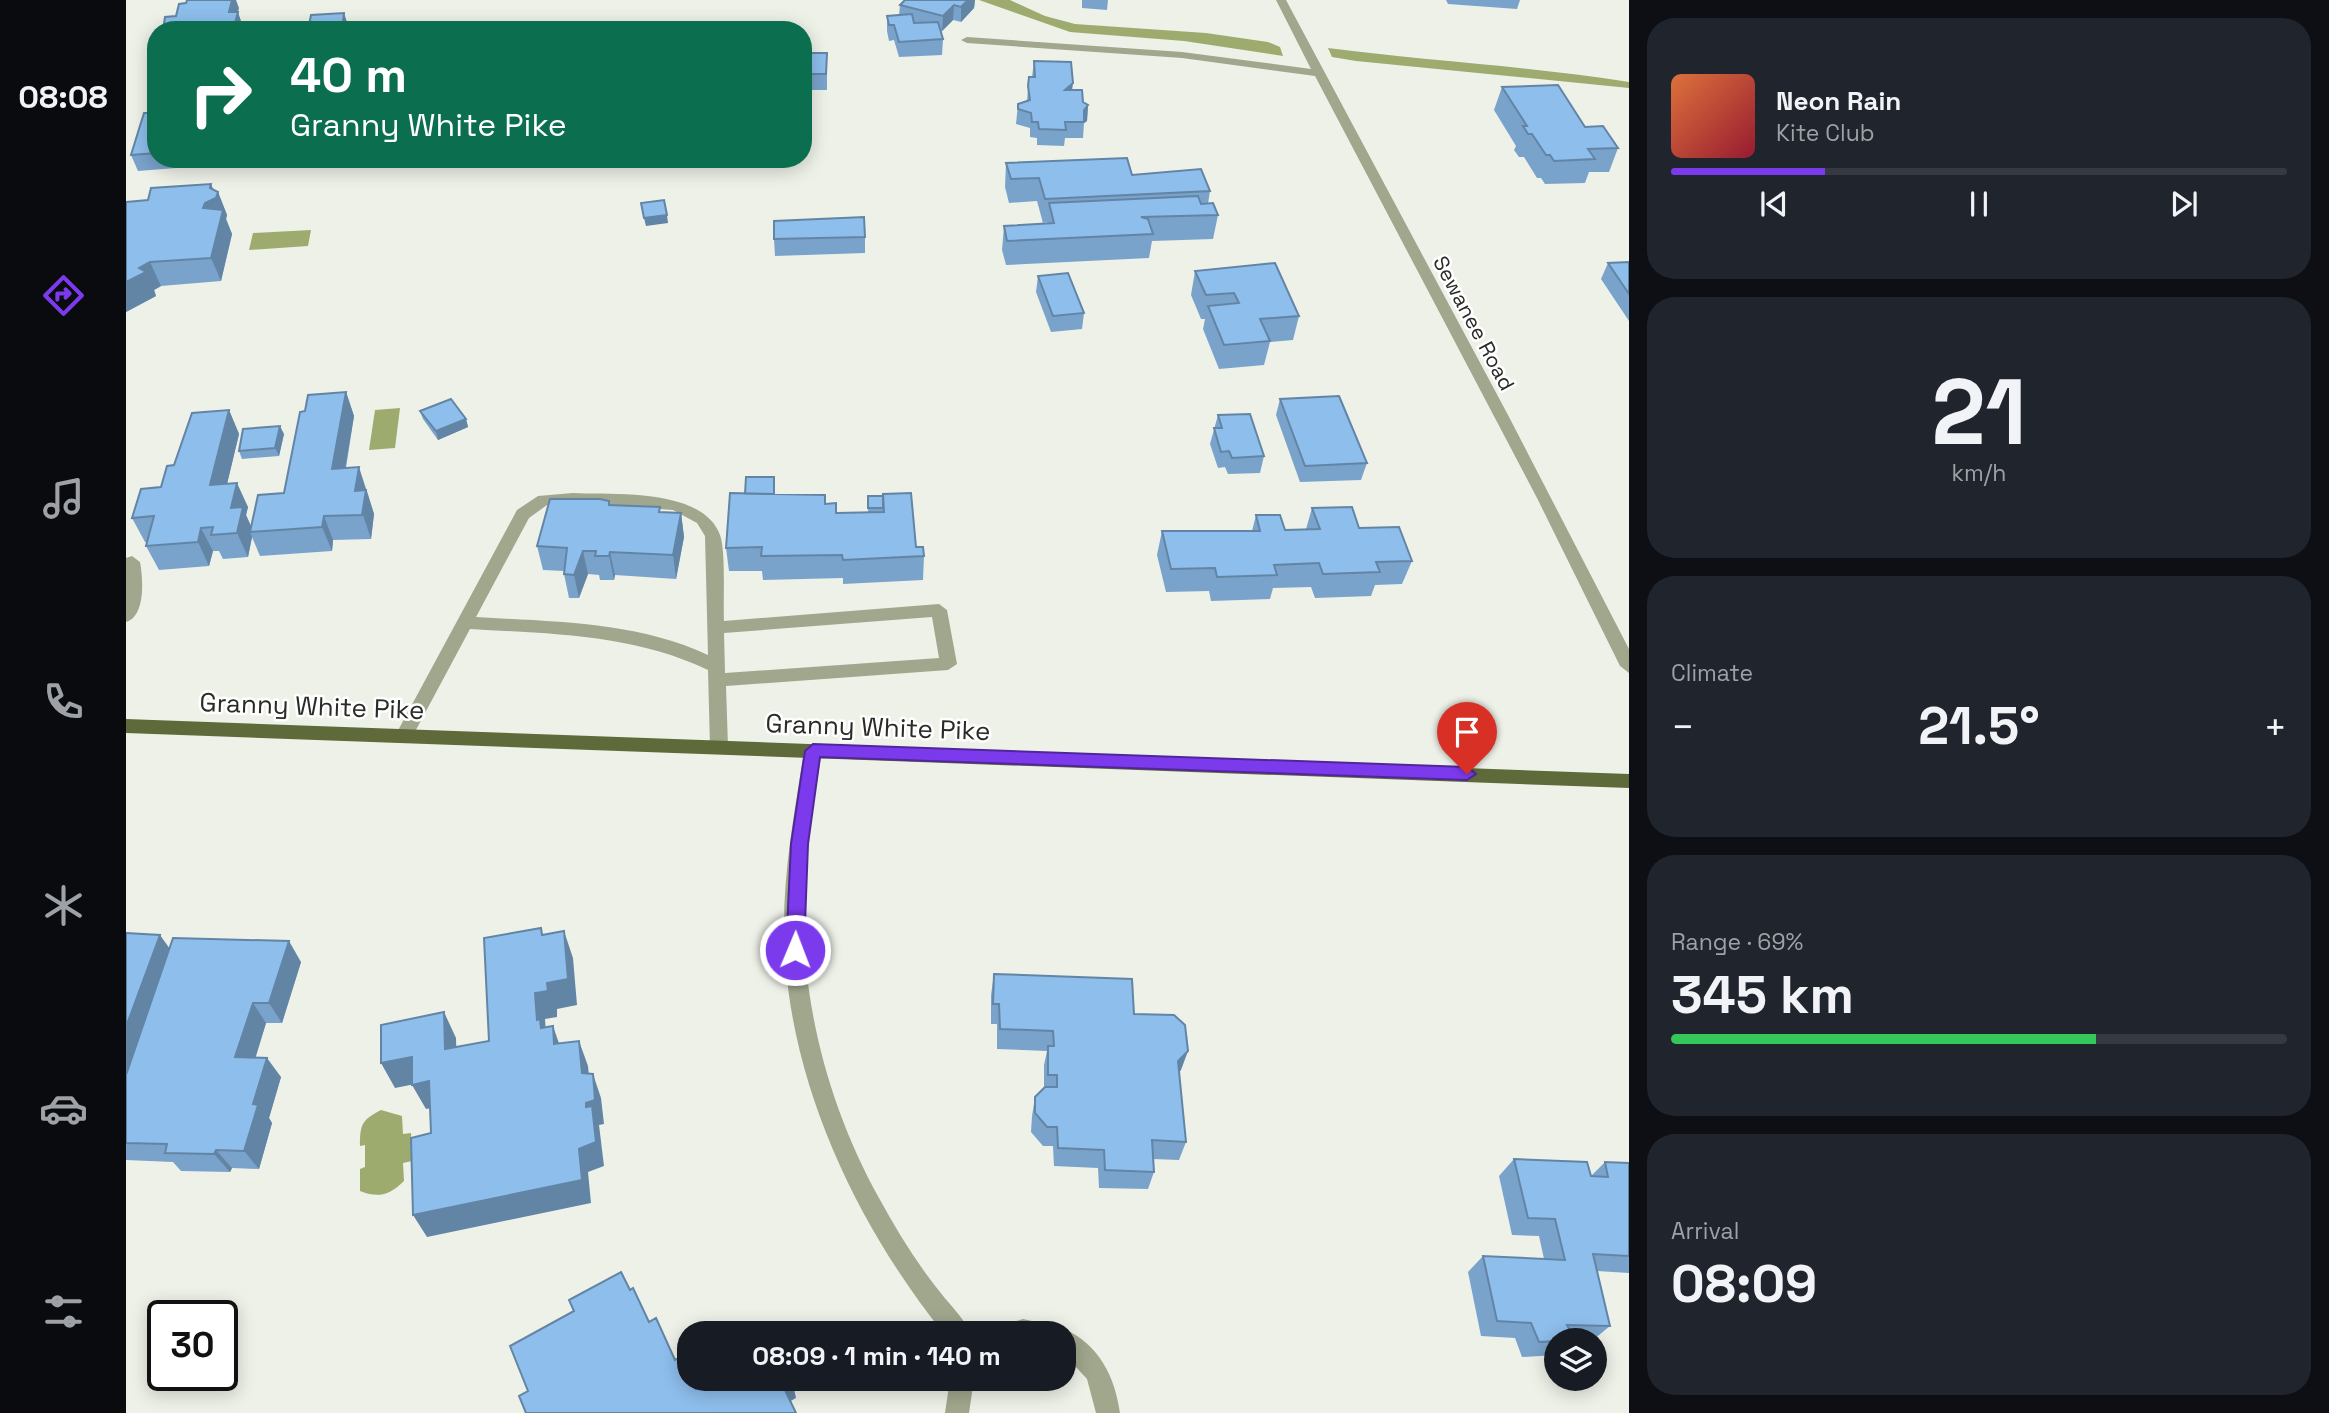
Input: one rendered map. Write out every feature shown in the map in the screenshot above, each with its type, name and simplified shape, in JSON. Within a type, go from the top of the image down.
[{"type":"main road","name":"Granny White Pike","points":[[126,726],[1629,781]]},
{"type":"street","name":"Sewanee Road","points":[[1281,0],[1578,563],[1629,666]]},
{"type":"street","points":[[967,40],[1182,55],[1318,73]]},
{"type":"street","points":[[404,736],[523,514],[543,500],[573,498],[676,505],[703,519],[713,536],[719,747]]},
{"type":"street","points":[[126,616],[136,588],[132,562]]},
{"type":"street","points":[[466,622],[622,635],[687,650],[715,673],[948,664],[939,610],[714,628]]},
{"type":"street","points":[[813,751],[799,844],[795,950],[801,1004],[814,1062],[835,1122],[887,1232],[929,1298],[948,1321]]},
{"type":"street","points":[[1076,1351],[1091,1364],[1104,1391],[1108,1413]]},
{"type":"street","points":[[957,1413],[960,1391]]},
{"type":"shaded area","points":[[979,0],[1010,0],[1045,16],[1075,24],[1206,33],[1268,42],[1280,47],[1283,56],[1184,41],[1070,32]]},
{"type":"shaded area","points":[[1328,48],[1591,76],[1629,82],[1629,88],[1356,61],[1332,57]]},
{"type":"shaded area","points":[[311,230],[308,246],[249,250],[253,233]]},
{"type":"shaded area","points":[[400,408],[395,448],[369,450],[375,410]]},
{"type":"shaded area","points":[[381,1110],[402,1116],[403,1134],[411,1133],[412,1161],[403,1163],[404,1181],[399,1186],[388,1193],[372,1195],[360,1191],[360,1169],[365,1167],[365,1145],[360,1146],[361,1133],[366,1120]]},
{"type":"building","points":[[187,0],[232,0],[229,12],[238,12],[236,21],[164,21],[165,17],[176,16],[179,4],[186,3]]},
{"type":"building","points":[[905,0],[968,0],[961,7],[954,5],[943,16],[900,5]]},
{"type":"building","points":[[344,13],[343,21],[310,21],[311,15]]},
{"type":"building","points":[[912,14],[914,23],[938,22],[943,39],[899,42],[894,25],[889,25],[887,16]]},
{"type":"building","points":[[812,53],[827,53],[826,74],[812,74]]},
{"type":"building","points":[[1034,61],[1071,62],[1073,83],[1065,90],[1082,90],[1083,102],[1088,105],[1084,110],[1084,122],[1065,122],[1066,130],[1039,129],[1038,122],[1032,122],[1031,113],[1018,109],[1018,104],[1030,100],[1028,86],[1029,77],[1035,77]]},
{"type":"building","points":[[1558,85],[1585,127],[1603,126],[1618,148],[1588,149],[1595,159],[1554,161],[1550,155],[1546,155],[1532,134],[1528,134],[1523,126],[1527,126],[1502,87]]},
{"type":"building","points":[[144,113],[147,113],[147,154],[131,155]]},
{"type":"building","points":[[1127,158],[1132,175],[1201,169],[1210,191],[1045,199],[1039,178],[1011,179],[1006,163]]},
{"type":"building","points":[[211,184],[210,188],[218,192],[216,198],[205,203],[203,208],[223,210],[211,258],[150,262],[139,268],[146,272],[126,282],[126,202],[148,200],[151,188]]},
{"type":"building","points":[[1198,196],[1201,204],[1213,203],[1218,215],[1141,217],[1148,219],[1153,234],[1007,241],[1004,226],[1054,223],[1049,203]]},
{"type":"building","points":[[664,200],[667,215],[644,218],[641,203]]},
{"type":"building","points":[[864,217],[865,237],[774,239],[774,221]]},
{"type":"building","points":[[1629,262],[1629,294],[1608,263]]},
{"type":"building","points":[[1275,263],[1299,316],[1260,319],[1270,341],[1224,345],[1208,306],[1239,303],[1234,293],[1206,295],[1195,271]]},
{"type":"building","points":[[1068,273],[1084,313],[1053,316],[1038,276]]},
{"type":"building","points":[[346,392],[332,469],[359,467],[355,491],[366,490],[362,515],[324,516],[322,527],[250,532],[258,495],[284,493],[300,412],[305,411],[308,395]]},
{"type":"building","points":[[1339,396],[1367,463],[1305,466],[1280,399]]},
{"type":"building","points":[[451,399],[466,419],[436,431],[420,411]]},
{"type":"building","points":[[229,410],[210,485],[237,483],[231,508],[243,507],[237,533],[211,535],[213,527],[201,528],[198,542],[146,546],[154,516],[132,518],[141,489],[161,487],[167,466],[174,465],[192,413]]},
{"type":"building","points":[[1250,414],[1264,456],[1232,458],[1229,451],[1221,452],[1214,428],[1222,428],[1218,415]]},
{"type":"building","points":[[280,426],[275,448],[239,451],[243,429]]},
{"type":"building","points":[[746,477],[774,477],[774,494],[745,494]]},
{"type":"building","points":[[730,493],[825,495],[825,504],[836,503],[836,513],[884,512],[883,494],[911,493],[916,547],[923,547],[924,556],[843,560],[842,555],[761,556],[762,547],[726,548]]},
{"type":"building","points":[[868,496],[883,496],[883,508],[868,508]]},
{"type":"building","points":[[550,499],[600,499],[609,501],[609,505],[660,507],[659,512],[681,513],[673,555],[610,552],[609,556],[595,556],[596,551],[583,551],[574,575],[564,574],[567,548],[537,546]]},
{"type":"building","points":[[1352,507],[1359,528],[1399,527],[1412,561],[1376,562],[1380,572],[1323,574],[1319,563],[1274,565],[1277,575],[1217,577],[1215,568],[1171,569],[1162,531],[1260,531],[1256,515],[1280,515],[1285,530],[1320,529],[1312,508]]},
{"type":"building","points":[[541,928],[542,935],[564,931],[568,979],[547,983],[548,991],[535,993],[537,1020],[540,1019],[541,1028],[553,1026],[554,1044],[579,1041],[582,1073],[593,1074],[595,1100],[586,1103],[586,1107],[592,1106],[596,1142],[579,1149],[582,1180],[413,1215],[411,1138],[431,1133],[429,1081],[412,1085],[412,1057],[381,1063],[381,1025],[444,1012],[445,1049],[489,1041],[484,938]]},
{"type":"building","points":[[126,933],[160,935],[126,1027]]},
{"type":"building","points":[[173,938],[289,941],[269,1003],[253,1003],[235,1057],[267,1058],[253,1104],[258,1105],[244,1151],[216,1150],[214,1154],[165,1153],[167,1144],[126,1143],[126,1075]]},
{"type":"building","points":[[994,974],[1132,979],[1134,1014],[1174,1015],[1185,1025],[1188,1051],[1178,1061],[1186,1142],[1152,1140],[1154,1172],[1105,1170],[1104,1150],[1058,1148],[1057,1127],[1047,1127],[1035,1113],[1035,1097],[1045,1087],[1057,1087],[1057,1075],[1048,1075],[1048,1046],[1054,1046],[1053,1031],[1000,1029],[999,1004],[993,1004]]},
{"type":"building","points":[[1514,1159],[1587,1162],[1591,1176],[1608,1177],[1605,1162],[1629,1163],[1629,1256],[1593,1254],[1610,1326],[1567,1325],[1569,1328],[1544,1328],[1544,1342],[1539,1342],[1531,1323],[1497,1321],[1483,1256],[1565,1260],[1555,1219],[1528,1218]]},
{"type":"building","points":[[621,1272],[630,1290],[633,1288],[649,1322],[656,1318],[675,1360],[677,1359],[677,1391],[785,1391],[796,1413],[526,1413],[519,1396],[528,1391],[510,1346],[574,1311],[569,1300]]},
{"type":"route","points":[[795,950],[799,844],[813,751],[1467,774]]}]
